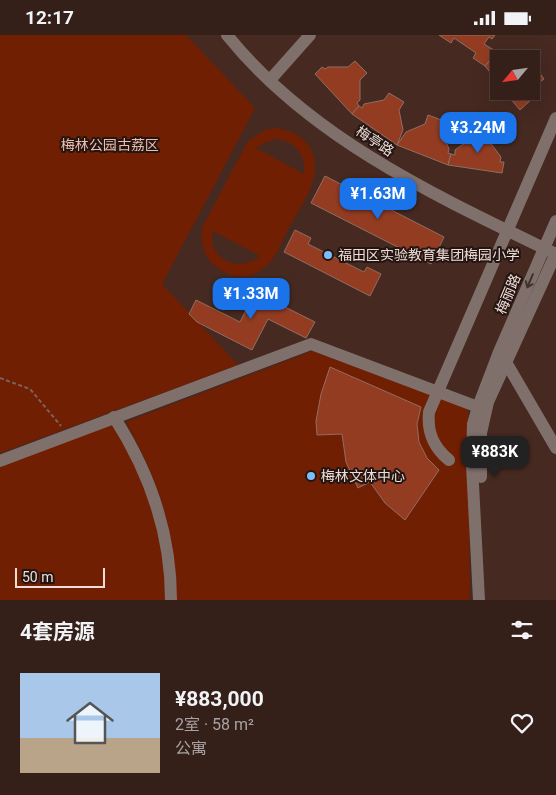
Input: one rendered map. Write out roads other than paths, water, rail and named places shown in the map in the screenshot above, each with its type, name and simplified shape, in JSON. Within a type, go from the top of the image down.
[{"type":"street","name":"梅亭路","points":[[227,35],[270,81],[312,116],[405,179],[553,252]]},
{"type":"street","points":[[270,81],[310,35]]},
{"type":"street","points":[[449,459],[440,453],[429,434],[429,412],[556,118]]},
{"type":"street","name":"梅丽路","points":[[505,357],[553,252],[556,221]]},
{"type":"street","points":[[0,461],[311,344],[478,407]]},
{"type":"street","points":[[479,600],[472,454],[473,424],[478,407],[505,357]]},
{"type":"street","points":[[505,357],[556,447]]},
{"type":"street","points":[[487,600],[480,464],[481,433],[488,402],[505,357]]},
{"type":"street","points":[[114,417],[136,453],[158,510],[167,549],[171,600]]},
{"type":"place","name":"福田区实验教育集团梅园小学","points":[[328,255]]},
{"type":"place","name":"梅林文体中心","points":[[311,476]]},
{"type":"park label","name":"梅林公园古荔区","points":[[110,145]]}]
